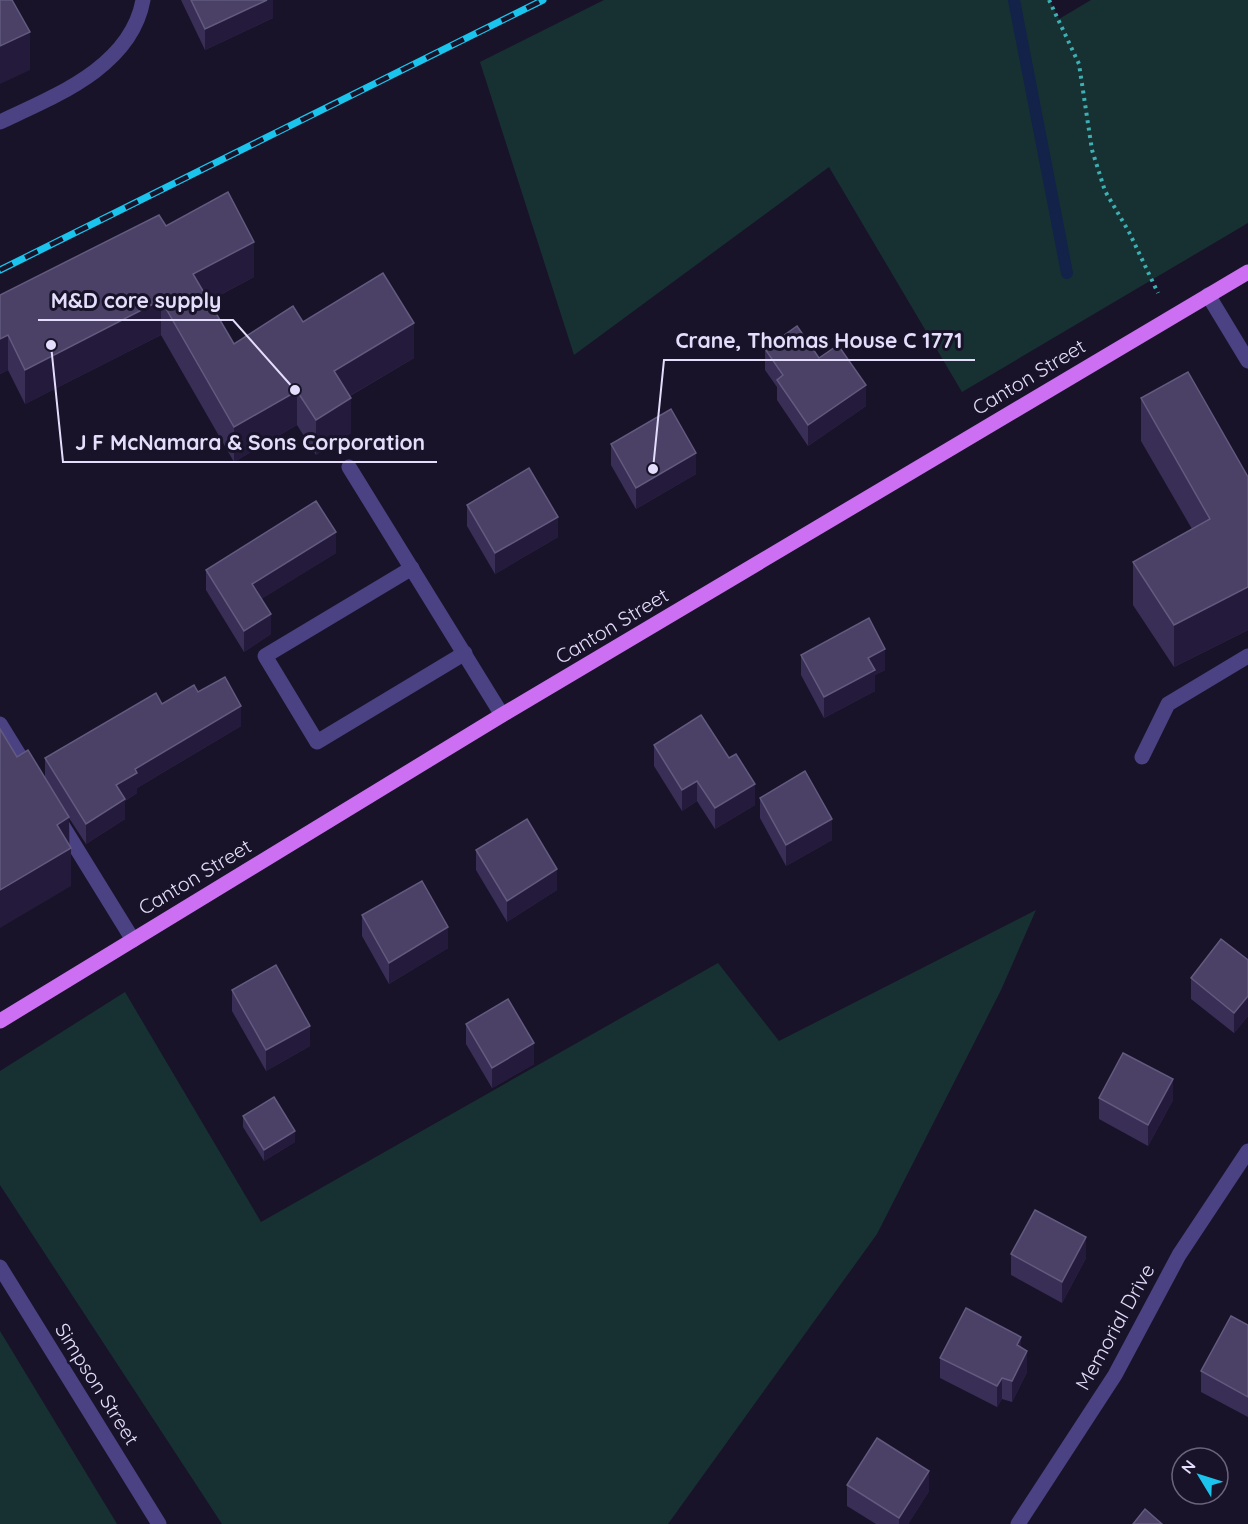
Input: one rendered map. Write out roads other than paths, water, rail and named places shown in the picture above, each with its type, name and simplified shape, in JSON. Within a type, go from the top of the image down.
[{"type":"main road","name":"Canton Street","points":[[0,1021],[502,715],[1248,272]]},
{"type":"street","points":[[0,122],[52,97],[87,76],[114,55],[133,31],[141,15],[143,0]]},
{"type":"street","points":[[1208,295],[1248,362]]},
{"type":"street","points":[[349,466],[502,715]]},
{"type":"street","points":[[412,568],[266,656],[317,742],[465,653]]},
{"type":"street","points":[[1142,757],[1168,704],[1248,656]]},
{"type":"street","points":[[0,724],[36,783]]},
{"type":"street","points":[[48,803],[133,940]]},
{"type":"street","name":"Memorial Drive","points":[[1018,1524],[1115,1375],[1179,1255],[1248,1151]]},
{"type":"street","name":"Simpson Street","points":[[0,1267],[159,1524]]},
{"type":"waterway","points":[[1014,0],[1067,273]]},
{"type":"railway","points":[[0,270],[543,0]]},
{"type":"place","name":"J F McNamara & Sons Corporation","points":[[51,345]]},
{"type":"place","name":"M&D core supply","points":[[295,390]]},
{"type":"place","name":"Crane, Thomas House C 1771","points":[[653,469]]}]
